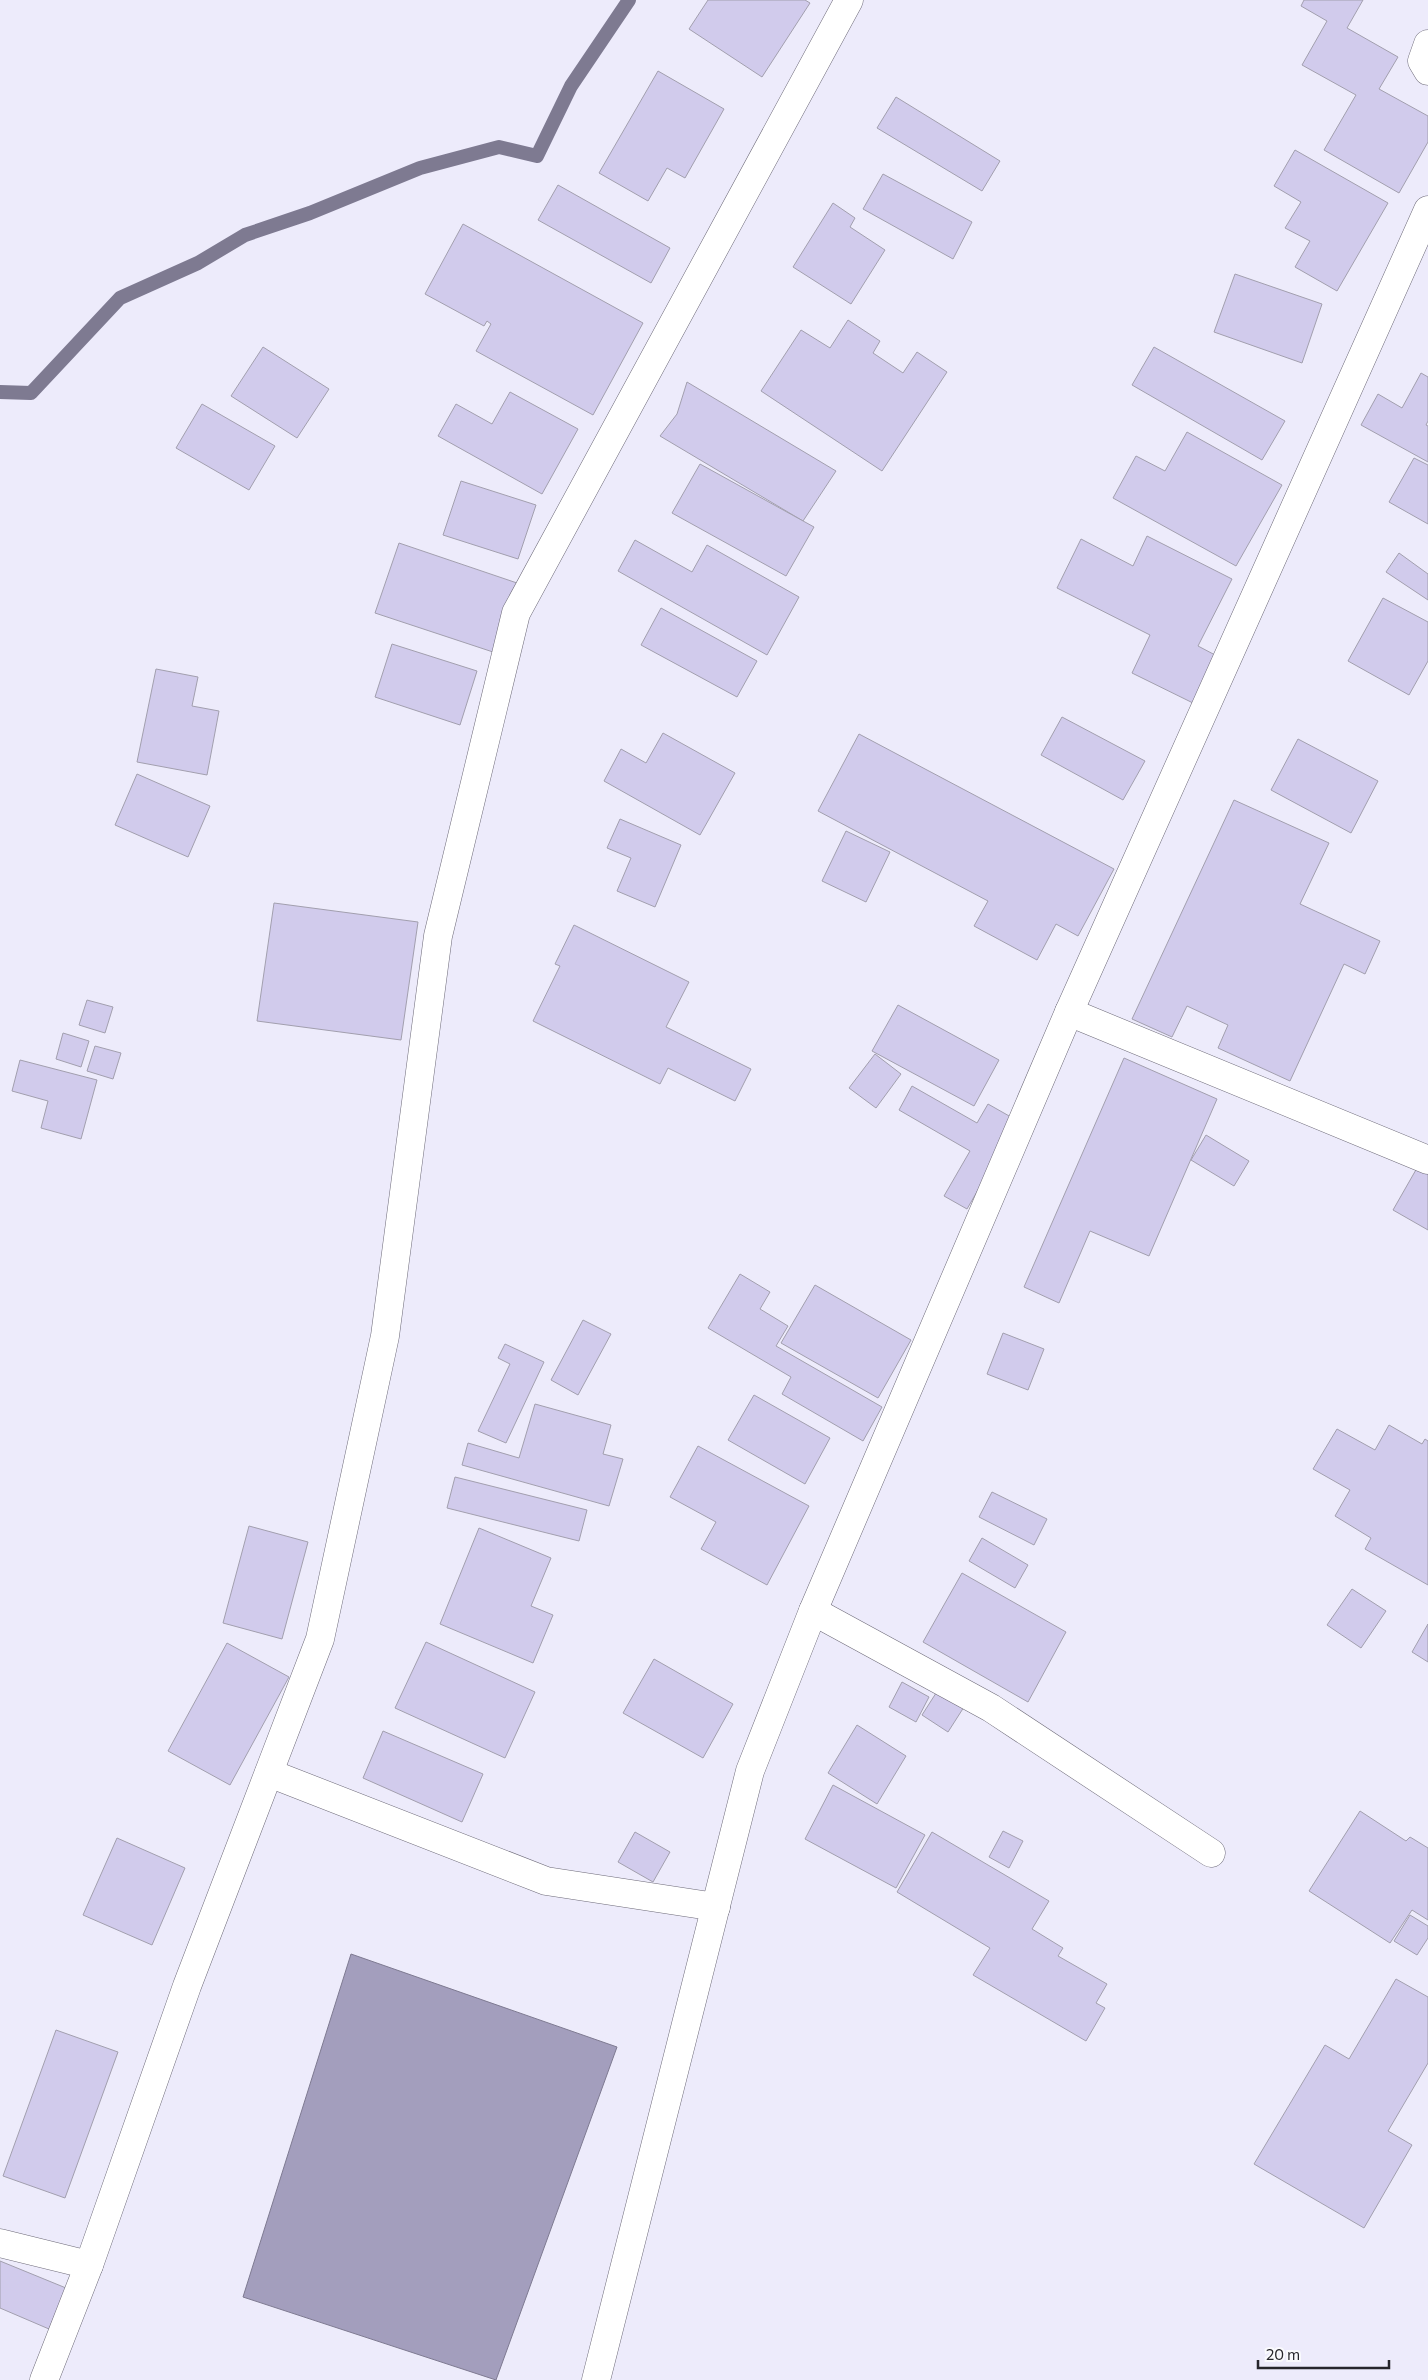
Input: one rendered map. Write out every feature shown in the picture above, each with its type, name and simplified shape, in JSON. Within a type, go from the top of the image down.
[{"type":"street","points":[[44,2380],[89,2265],[187,1986],[320,1639],[385,1336],[438,936],[516,613],[849,0]]},
{"type":"street","points":[[1428,44],[1422,61],[1428,72]]},
{"type":"street","points":[[596,2380],[750,1771],[813,1611],[1069,1012],[1428,210]]},
{"type":"street","points":[[1069,1012],[1428,1160]]},
{"type":"street","points":[[813,1611],[991,1708],[1211,1853]]},
{"type":"street","points":[[269,1773],[546,1881],[716,1907]]},
{"type":"street","points":[[0,2243],[89,2265]]},
{"type":"shaded area","points":[[351,1954],[617,2047],[496,2380],[243,2297]]},
{"type":"building","points":[[708,0],[805,0],[810,3],[762,77],[689,29]]},
{"type":"building","points":[[1304,0],[1363,0],[1347,28],[1398,57],[1379,89],[1428,116],[1428,142],[1399,193],[1324,150],[1356,95],[1302,65],[1327,21],[1301,6]]},
{"type":"building","points":[[658,71],[724,109],[685,178],[667,168],[648,201],[599,173]]},
{"type":"building","points":[[896,97],[1000,161],[982,191],[877,128]]},
{"type":"building","points":[[1295,150],[1388,203],[1337,291],[1295,267],[1310,241],[1285,228],[1301,202],[1274,186]]},
{"type":"building","points":[[883,174],[972,222],[953,259],[863,209]]},
{"type":"building","points":[[558,185],[670,248],[651,283],[538,220]]},
{"type":"building","points":[[833,203],[855,218],[850,227],[885,250],[851,304],[793,267]]},
{"type":"building","points":[[463,224],[643,323],[593,415],[476,351],[491,324],[487,321],[484,326],[425,294]]},
{"type":"building","points":[[1235,274],[1322,304],[1302,363],[1214,332]]},
{"type":"building","points":[[848,320],[880,341],[873,353],[903,373],[917,352],[947,372],[882,471],[761,391],[801,330],[830,348]]},
{"type":"building","points":[[263,347],[329,389],[297,438],[231,396]]},
{"type":"building","points":[[1154,347],[1285,421],[1262,460],[1132,385]]},
{"type":"building","points":[[1421,373],[1428,377],[1428,421],[1426,425],[1428,426],[1428,462],[1361,425],[1378,394],[1402,408]]},
{"type":"building","points":[[687,382],[836,471],[803,521],[660,436],[677,414]]},
{"type":"building","points":[[510,392],[578,429],[542,494],[438,436],[456,404],[492,424]]},
{"type":"building","points":[[202,404],[275,446],[249,490],[176,448]]},
{"type":"building","points":[[1187,432],[1282,485],[1236,566],[1113,498],[1136,456],[1165,471]]},
{"type":"building","points":[[1414,458],[1428,465],[1428,524],[1389,502]]},
{"type":"building","points":[[700,464],[814,527],[786,576],[672,513]]},
{"type":"building","points":[[461,481],[536,505],[518,559],[443,535]]},
{"type":"building","points":[[1147,536],[1232,579],[1198,646],[1217,656],[1193,703],[1132,673],[1150,635],[1057,588],[1081,539],[1133,566]]},
{"type":"building","points":[[635,540],[692,572],[707,545],[799,597],[767,655],[618,571]]},
{"type":"building","points":[[399,543],[517,583],[493,652],[375,613]]},
{"type":"building","points":[[1399,553],[1428,574],[1428,600],[1386,572]]},
{"type":"building","points":[[1383,598],[1428,622],[1428,661],[1409,695],[1348,661]]},
{"type":"building","points":[[661,608],[757,661],[737,697],[641,645]]},
{"type":"building","points":[[392,644],[477,671],[460,725],[375,697]]},
{"type":"building","points":[[156,669],[198,677],[192,706],[219,711],[207,775],[137,762]]},
{"type":"building","points":[[1062,717],[1145,761],[1123,800],[1041,755]]},
{"type":"building","points":[[663,733],[735,773],[700,835],[604,781],[621,749],[646,763]]},
{"type":"building","points":[[859,734],[1114,869],[1078,936],[1056,924],[1037,960],[974,926],[988,901],[818,811]]},
{"type":"building","points":[[1298,739],[1378,781],[1351,833],[1271,790]]},
{"type":"building","points":[[137,774],[210,806],[188,857],[115,825]]},
{"type":"building","points":[[1234,800],[1329,843],[1300,904],[1380,941],[1365,974],[1344,964],[1290,1081],[1218,1048],[1228,1025],[1187,1006],[1172,1037],[1132,1019]]},
{"type":"building","points":[[620,819],[681,845],[655,907],[617,891],[631,858],[607,848]]},
{"type":"building","points":[[846,831],[890,852],[866,902],[822,881]]},
{"type":"building","points":[[274,903],[418,922],[401,1040],[257,1021]]},
{"type":"building","points":[[574,925],[689,982],[666,1027],[751,1069],[735,1101],[668,1068],[660,1084],[533,1021],[560,966],[555,964]]},
{"type":"building","points":[[87,1000],[113,1007],[105,1033],[79,1025]]},
{"type":"building","points":[[898,1005],[999,1060],[974,1106],[872,1051]]},
{"type":"building","points":[[63,1033],[89,1041],[81,1067],[56,1059]]},
{"type":"building","points":[[95,1046],[121,1053],[113,1079],[87,1071]]},
{"type":"building","points":[[875,1054],[901,1074],[876,1108],[849,1088]]},
{"type":"building","points":[[1124,1058],[1217,1099],[1149,1256],[1090,1231],[1059,1303],[1024,1287]]},
{"type":"building","points":[[20,1060],[97,1080],[81,1139],[41,1128],[48,1101],[12,1091]]},
{"type":"building","points":[[912,1086],[977,1123],[988,1104],[1018,1121],[967,1209],[944,1196],[970,1151],[899,1110]]},
{"type":"building","points":[[1206,1135],[1249,1161],[1234,1186],[1191,1160]]},
{"type":"building","points":[[1421,1161],[1428,1165],[1428,1230],[1393,1210]]},
{"type":"building","points":[[740,1274],[770,1292],[760,1309],[788,1326],[776,1346],[882,1407],[863,1441],[782,1394],[791,1377],[708,1328]]},
{"type":"building","points":[[815,1285],[911,1340],[878,1398],[781,1343]]},
{"type":"building","points":[[583,1320],[611,1334],[578,1395],[551,1380]]},
{"type":"building","points":[[1003,1333],[1044,1349],[1028,1390],[987,1374]]},
{"type":"building","points":[[505,1344],[544,1362],[506,1443],[478,1431],[510,1364],[498,1358]]},
{"type":"building","points":[[754,1395],[830,1438],[805,1484],[728,1440]]},
{"type":"building","points":[[535,1404],[611,1425],[603,1454],[623,1459],[609,1506],[462,1465],[468,1443],[519,1458]]},
{"type":"building","points":[[1389,1425],[1422,1444],[1425,1439],[1428,1441],[1428,1585],[1365,1549],[1371,1538],[1335,1516],[1350,1490],[1313,1469],[1337,1429],[1375,1450]]},
{"type":"building","points":[[698,1446],[809,1506],[767,1585],[701,1549],[716,1522],[670,1497]]},
{"type":"building","points":[[455,1477],[587,1510],[579,1541],[447,1508]]},
{"type":"building","points":[[992,1492],[1047,1519],[1034,1545],[979,1517]]},
{"type":"building","points":[[249,1526],[308,1542],[282,1639],[223,1623]]},
{"type":"building","points":[[479,1528],[551,1558],[531,1606],[553,1615],[533,1663],[440,1624]]},
{"type":"building","points":[[982,1538],[1028,1565],[1015,1588],[969,1561]]},
{"type":"building","points":[[962,1573],[1066,1632],[1028,1702],[923,1642]]},
{"type":"building","points":[[1352,1589],[1386,1611],[1361,1648],[1327,1625]]},
{"type":"building","points":[[1428,1624],[1428,1662],[1412,1652]]},
{"type":"building","points":[[426,1642],[535,1692],[505,1758],[395,1708]]},
{"type":"building","points":[[227,1643],[289,1677],[230,1785],[168,1751]]},
{"type":"building","points":[[654,1659],[733,1704],[703,1758],[623,1713]]},
{"type":"building","points":[[902,1682],[929,1697],[916,1722],[889,1707]]},
{"type":"building","points":[[938,1690],[964,1707],[948,1732],[922,1715]]},
{"type":"building","points":[[857,1725],[906,1756],[877,1804],[828,1773]]},
{"type":"building","points":[[383,1731],[483,1774],[462,1822],[363,1778]]},
{"type":"building","points":[[833,1785],[925,1835],[896,1888],[805,1839]]},
{"type":"building","points":[[1360,1811],[1406,1841],[1410,1837],[1428,1848],[1428,1920],[1412,1910],[1390,1943],[1309,1891]]},
{"type":"building","points":[[1003,1831],[1023,1841],[1009,1868],[989,1857]]},
{"type":"building","points":[[635,1832],[670,1852],[653,1882],[618,1862]]},
{"type":"building","points":[[932,1832],[1049,1901],[1032,1929],[1063,1948],[1058,1956],[1107,1984],[1096,2003],[1105,2008],[1086,2041],[973,1975],[990,1948],[897,1892]]},
{"type":"building","points":[[117,1838],[185,1868],[152,1945],[83,1915]]},
{"type":"building","points":[[1410,1915],[1428,1926],[1428,1938],[1417,1955],[1394,1941]]},
{"type":"building","points":[[1396,1979],[1428,1997],[1428,2063],[1388,2131],[1412,2145],[1364,2228],[1254,2164],[1325,2045],[1349,2059]]},
{"type":"building","points":[[56,2030],[118,2052],[65,2198],[3,2176]]},
{"type":"building","points":[[0,2261],[66,2288],[49,2329],[0,2308]]},
{"type":"waterway","points":[[0,392],[31,393],[120,298],[198,263],[245,235],[310,213],[420,168],[499,147],[537,156],[571,86],[629,0]]}]
